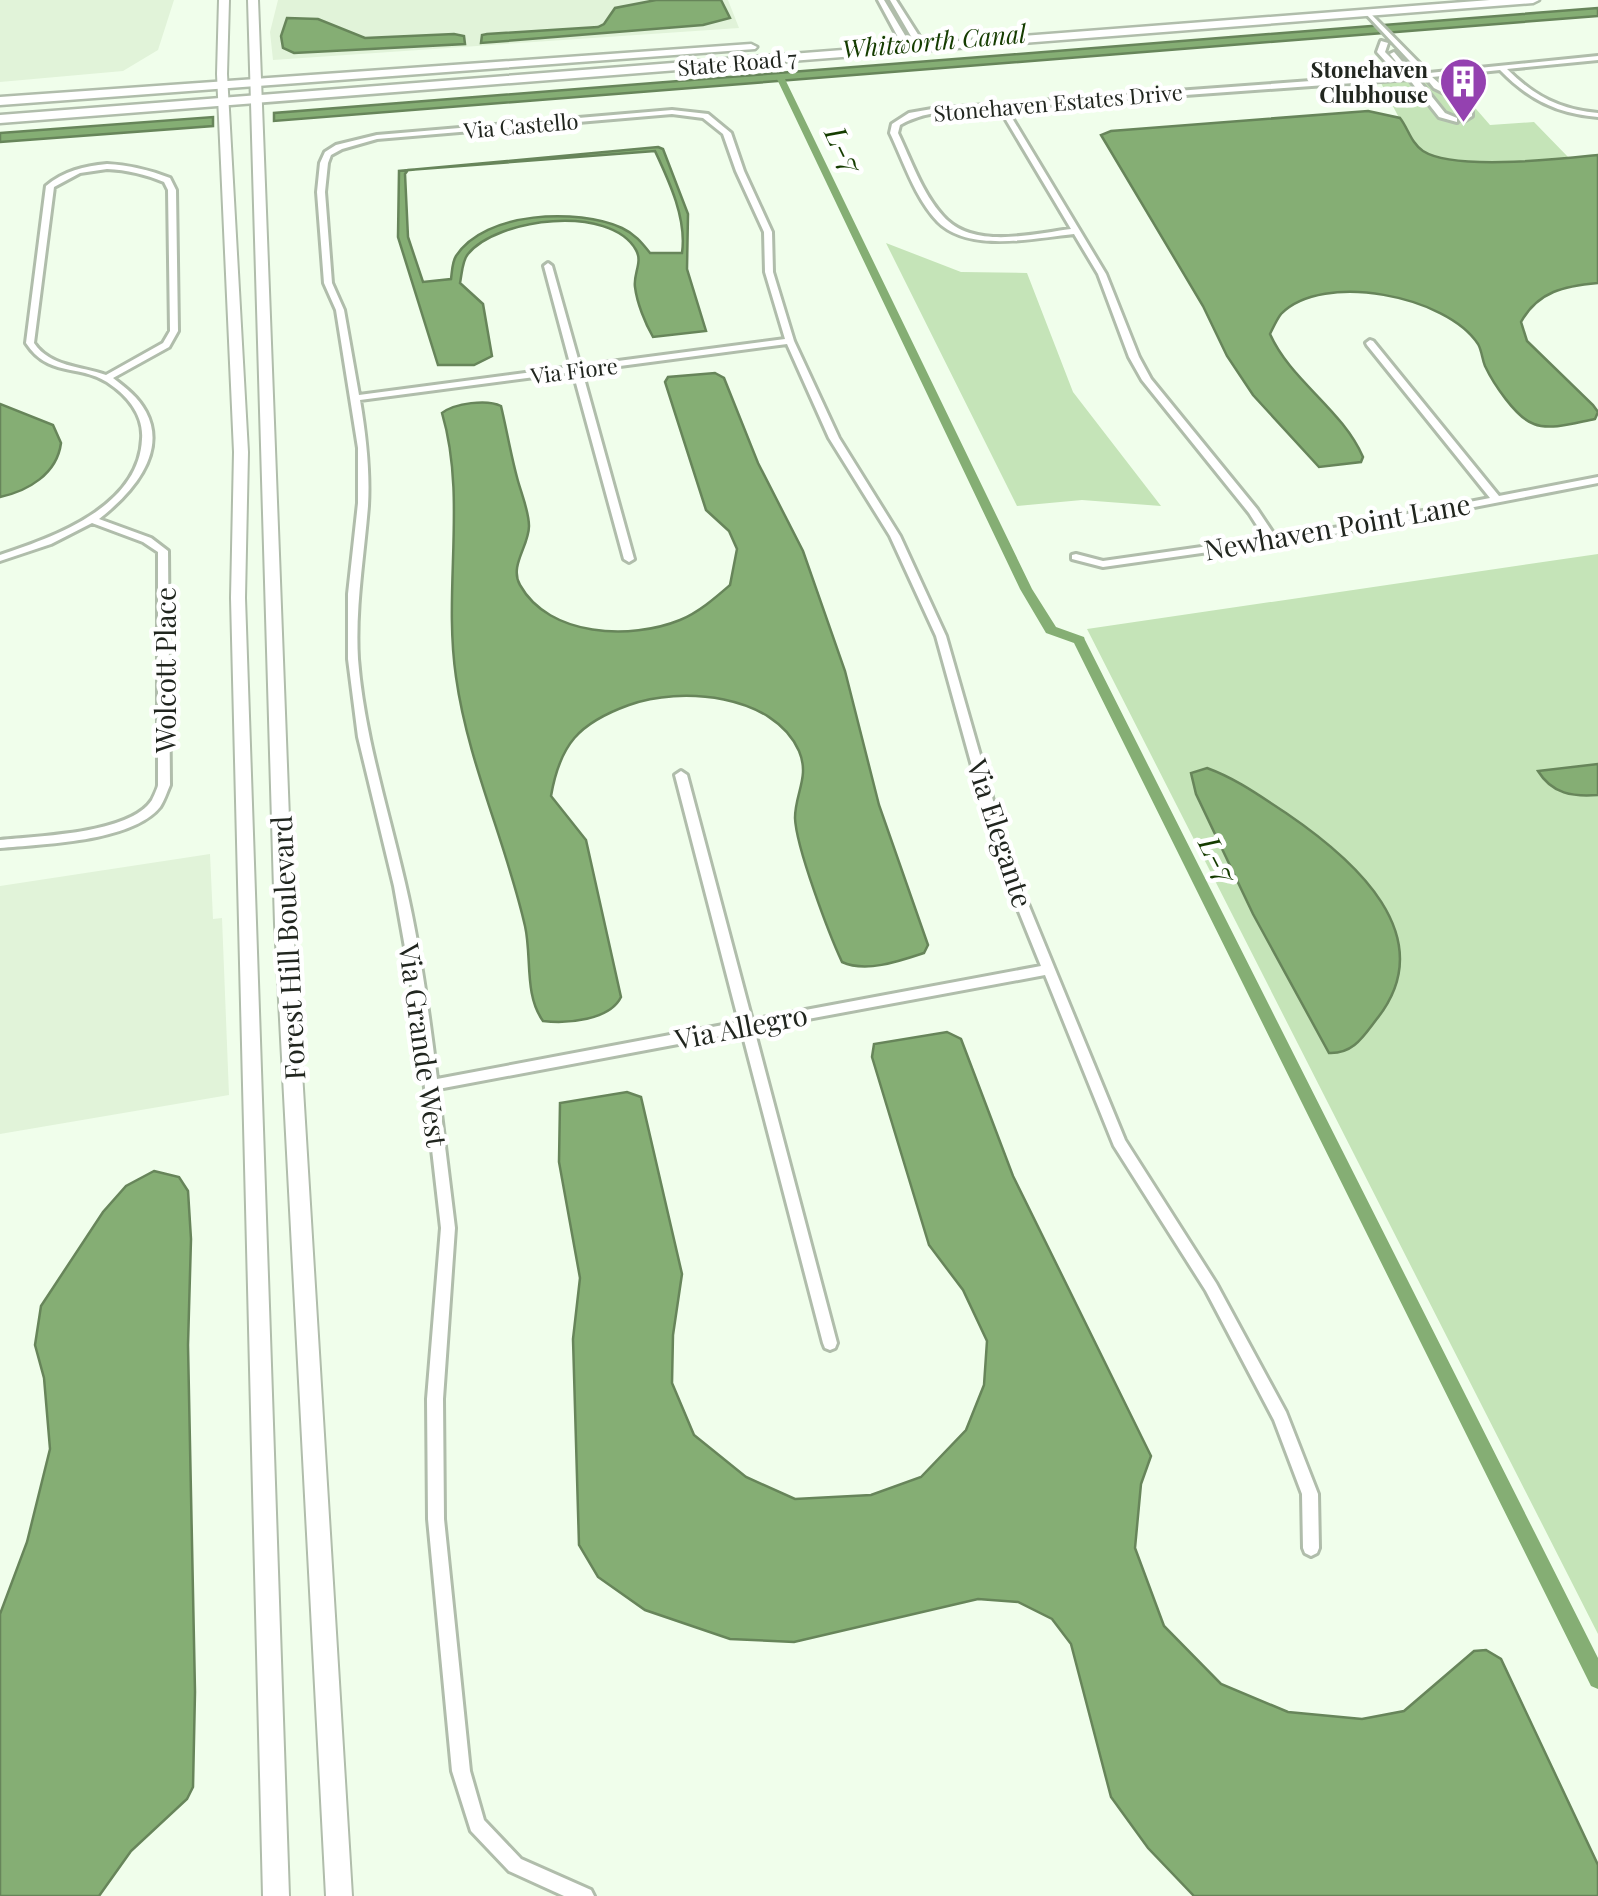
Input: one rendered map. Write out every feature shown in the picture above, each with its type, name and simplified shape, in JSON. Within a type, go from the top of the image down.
[{"type":"main road","name":"Forest Hill Boulevard","points":[[224,0],[224,94],[241,452],[238,598],[276,1896]]},
{"type":"main road","name":"Forest Hill Boulevard","points":[[252,0],[284,924],[338,1896]]},
{"type":"main road","name":"State Road 7","points":[[1372,24],[1381,0]]},
{"type":"main road","points":[[1372,24],[1372,6],[1406,0]]},
{"type":"main road","name":"State Road 7","points":[[0,119],[224,94],[254,83],[1029,27],[1372,24],[1533,0]]},
{"type":"main road","name":"State Road 7","points":[[0,102],[224,94],[255,100],[1271,20],[1372,24]]},
{"type":"main road","points":[[938,46],[956,36],[1029,27]]},
{"type":"main road","points":[[846,53],[897,46],[908,36]]},
{"type":"street","points":[[881,0],[908,36]]},
{"type":"street","points":[[886,9],[896,4],[908,36]]},
{"type":"street","points":[[1372,24],[1380,50],[1414,59]]},
{"type":"street","points":[[1372,24],[1414,59],[1437,86],[1455,95],[1470,114],[1459,119],[1442,115],[1412,76],[1398,70],[1393,56]]},
{"type":"street","name":"Stonehaven Estates Drive","points":[[1077,231],[979,238],[958,232],[940,218],[894,133],[896,124],[922,113],[1428,75],[1598,58]]},
{"type":"street","points":[[1502,68],[1528,96],[1544,105],[1598,114]]},
{"type":"street","points":[[1421,87],[1437,86]]},
{"type":"street","points":[[1001,106],[1102,274],[1147,380],[1272,540]]},
{"type":"street","name":"Via Castello","points":[[339,147],[377,137],[652,114],[704,116]]},
{"type":"street","name":"Via Elegante","points":[[704,116],[727,133],[768,232],[769,272],[790,341],[834,438],[895,536],[941,636],[1004,860],[1118,1142],[1212,1287],[1281,1417],[1310,1494],[1312,1548]]},
{"type":"street","name":"Via Grande West","points":[[339,147],[324,163],[324,229],[328,284],[340,310],[356,398],[363,502],[353,594],[353,658],[364,737],[400,886],[448,1228],[435,1399],[436,1519],[461,1771],[478,1824],[515,1865],[586,1896]]},
{"type":"street","points":[[0,558],[91,519],[117,500],[148,453],[149,432],[144,412],[131,396],[108,378],[46,360],[34,353],[30,343],[46,195],[60,177],[82,169],[114,166],[154,174],[168,180],[172,190],[174,331],[166,345],[108,378]]},
{"type":"street","points":[[548,266],[629,560]]},
{"type":"street","name":"Via Fiore","points":[[356,398],[790,341]]},
{"type":"street","points":[[1370,343],[1496,499]]},
{"type":"street","name":"Newhaven Point Lane","points":[[1076,557],[1103,564],[1272,540],[1598,480]]},
{"type":"street","name":"Wolcott Place","points":[[0,844],[96,832],[130,821],[154,806],[164,786],[163,551],[148,540],[91,519]]},
{"type":"street","points":[[681,775],[830,1343]]},
{"type":"street","name":"Via Allegro","points":[[431,1086],[1050,969]]},
{"type":"shaded area","points":[[0,0],[174,0],[158,50],[123,71],[0,82]]},
{"type":"shaded area","points":[[278,0],[728,0],[739,28],[273,60],[270,32]]},
{"type":"shaded area","points":[[656,0],[721,0],[730,18],[703,25],[481,43],[482,35],[487,34],[598,27],[615,8]]},
{"type":"shaded area","points":[[1598,8],[1598,16],[274,121],[274,113]]},
{"type":"shaded area","points":[[287,18],[318,19],[365,38],[454,34],[464,36],[465,44],[294,53],[283,48],[281,36]]},
{"type":"shaded area","points":[[1453,72],[1463,94],[1490,125],[1534,122],[1569,158],[1472,162],[1422,150],[1378,78]]},
{"type":"shaded area","points":[[1368,111],[1400,118],[1423,151],[1458,161],[1508,162],[1598,155],[1598,283],[1574,286],[1544,297],[1521,322],[1527,341],[1593,405],[1598,412],[1595,419],[1548,427],[1527,420],[1494,381],[1478,344],[1462,327],[1440,313],[1384,295],[1325,294],[1300,301],[1281,314],[1270,334],[1290,366],[1343,424],[1363,457],[1361,462],[1319,467],[1253,395],[1227,356],[1203,306],[1101,135],[1111,131]]},
{"type":"shaded area","points":[[213,117],[213,126],[0,142],[0,133]]},
{"type":"shaded area","points":[[663,149],[688,214],[687,269],[706,331],[653,337],[636,293],[636,250],[623,235],[603,226],[553,221],[503,232],[468,254],[460,283],[483,304],[492,356],[474,365],[438,365],[398,237],[399,171],[408,170],[408,237],[423,282],[451,279],[455,258],[470,241],[510,222],[558,216],[603,222],[631,233],[650,253],[682,253],[682,227],[676,200],[655,151],[419,169]]},
{"type":"shaded area","points":[[886,243],[961,272],[1027,273],[1073,392],[1161,506],[1082,500],[1017,506]]},
{"type":"shaded area","points":[[715,373],[724,378],[758,463],[803,551],[845,671],[879,805],[928,945],[924,953],[883,965],[842,962],[801,849],[795,818],[803,777],[802,760],[787,732],[748,706],[724,700],[699,696],[650,699],[612,712],[585,728],[566,749],[551,796],[586,840],[621,997],[608,1011],[598,1015],[575,1021],[543,1021],[533,1000],[525,926],[469,740],[456,677],[452,611],[453,478],[442,413],[471,403],[501,406],[529,521],[517,578],[533,602],[550,615],[592,630],[638,630],[687,617],[730,585],[737,549],[729,531],[706,510],[665,382],[668,377]]},
{"type":"shaded area","points":[[0,404],[53,425],[61,443],[54,464],[40,479],[0,497]]},
{"type":"shaded area","points":[[1598,554],[1598,1634],[1087,629]]},
{"type":"shaded area","points":[[1598,764],[1598,795],[1564,792],[1550,785],[1538,771]]},
{"type":"shaded area","points":[[1207,768],[1248,788],[1312,831],[1361,876],[1395,929],[1400,959],[1394,989],[1362,1038],[1345,1051],[1329,1053],[1253,914],[1196,794],[1191,773]]},
{"type":"shaded area","points":[[210,854],[213,919],[222,918],[229,1095],[0,1134],[0,886]]},
{"type":"shaded area","points":[[947,1032],[961,1039],[1013,1176],[1151,1456],[1141,1484],[1135,1548],[1164,1626],[1221,1684],[1288,1712],[1362,1719],[1404,1711],[1474,1651],[1486,1650],[1501,1659],[1598,1865],[1598,1896],[1194,1896],[1148,1848],[1111,1797],[1071,1644],[1052,1619],[1018,1602],[978,1599],[794,1642],[730,1639],[645,1610],[598,1577],[579,1545],[573,1339],[580,1278],[559,1162],[560,1103],[627,1092],[641,1097],[682,1274],[673,1335],[672,1383],[694,1435],[746,1477],[795,1499],[871,1495],[921,1477],[966,1430],[984,1385],[987,1341],[963,1290],[929,1245],[872,1057],[874,1044]]},
{"type":"shaded area","points":[[154,1171],[179,1177],[188,1191],[193,1787],[187,1799],[131,1851],[99,1896],[0,1896],[0,1614],[27,1542],[50,1449],[44,1378],[35,1345],[41,1306],[103,1212],[126,1186]]},
{"type":"waterway","name":"L-7","points":[[780,77],[1026,589],[1051,630],[1079,640],[1598,1679]]},
{"type":"place","name":"Stonehaven Clubhouse","points":[[1463,124]]},
{"type":"water label","name":"Whitworth Canal","points":[[934,40]]}]
